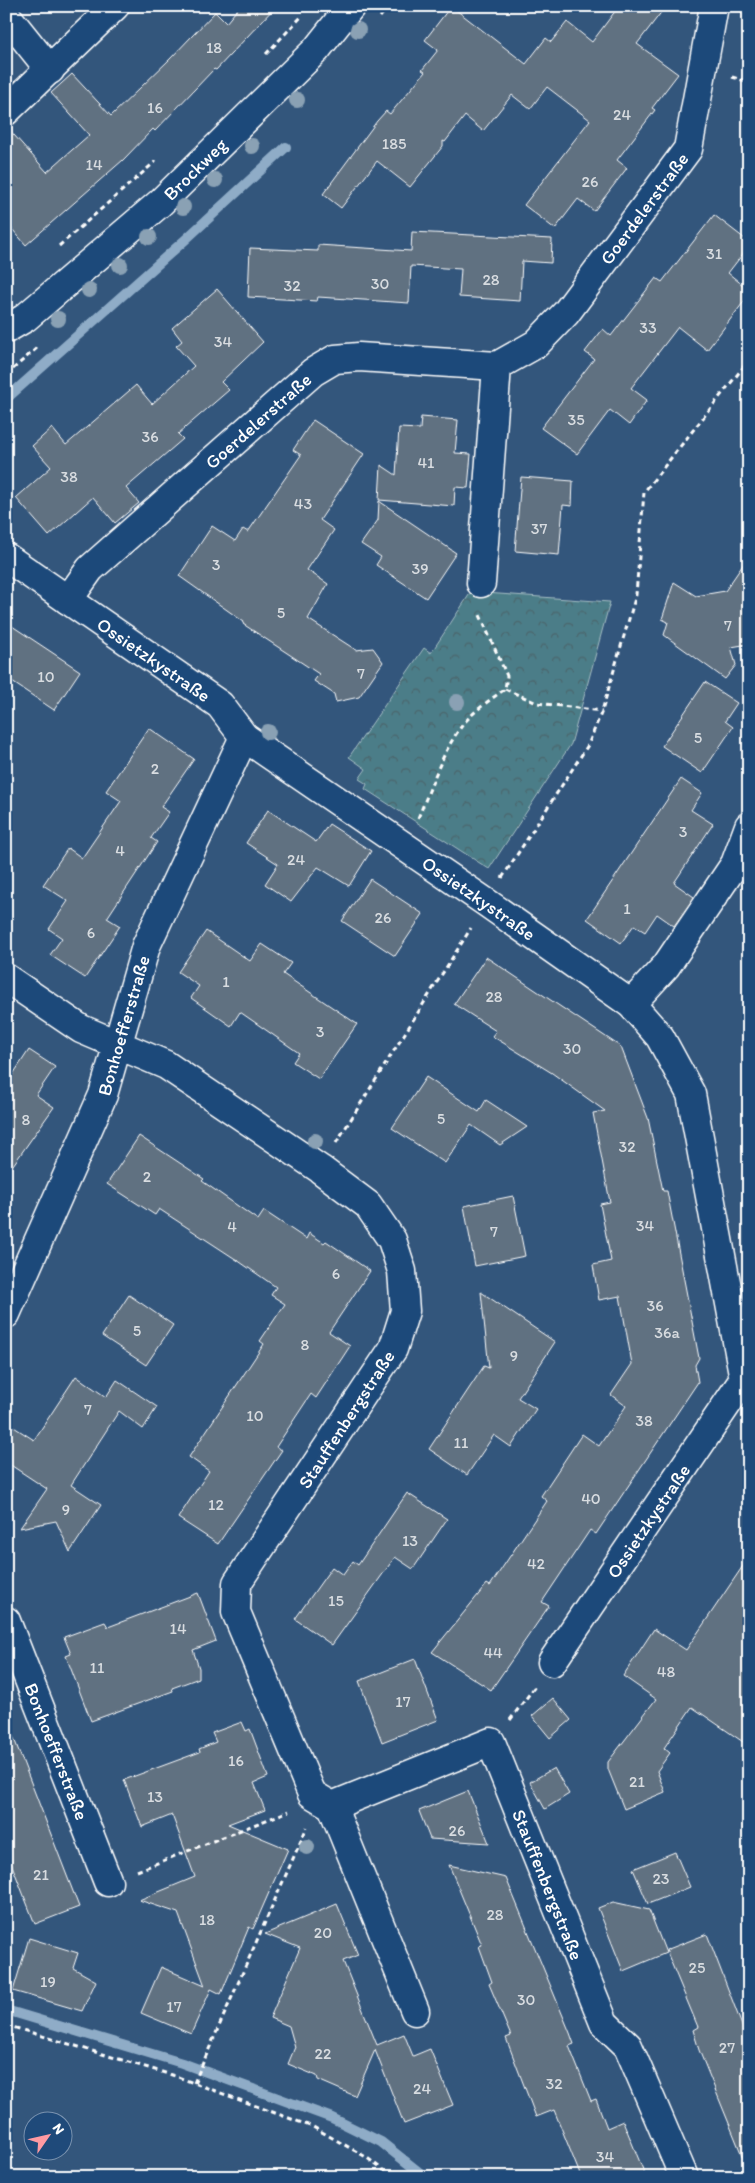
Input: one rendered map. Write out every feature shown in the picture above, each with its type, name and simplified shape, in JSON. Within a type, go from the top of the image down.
[{"type":"street","points":[[6,111],[115,6]]},
{"type":"street","name":"Brockweg","points":[[6,341],[16,324],[160,204],[316,50],[351,6]]},
{"type":"street","name":"Goerdelerstraße","points":[[68,600],[90,569],[313,372],[335,359],[359,357],[497,366],[536,344],[566,313],[688,149],[714,6]]},
{"type":"street","points":[[6,15],[50,70]]},
{"type":"street","points":[[481,583],[497,366]]},
{"type":"street","name":"Ossietzkystraße","points":[[6,557],[220,704],[244,737],[487,902],[631,1004],[660,1037],[691,1094],[746,1381],[552,1662]]},
{"type":"street","name":"Bonhoefferstraße","points":[[6,1314],[103,1095],[146,946],[244,737]]},
{"type":"street","points":[[631,1004],[666,966],[735,864],[749,826]]},
{"type":"street","name":"Stauffenbergstraße","points":[[6,978],[80,1029],[166,1065],[320,1169],[368,1205],[392,1240],[402,1271],[405,1311],[393,1349],[237,1583],[236,1612],[312,1794],[326,1802],[415,2011]]},
{"type":"street","name":"Bonhoefferstraße","points":[[6,1621],[108,1882]]},
{"type":"street","points":[[326,1802],[491,1742]]},
{"type":"street","name":"Stauffenbergstraße","points":[[491,1742],[604,2023],[628,2046],[684,2177]]},
{"type":"path","points":[[262,58],[306,10]]},
{"type":"path","points":[[55,249],[157,161]]},
{"type":"path","points":[[320,1169],[588,744],[602,712],[636,595],[644,492],[749,360]]},
{"type":"path","points":[[401,844],[418,818],[445,753],[461,726],[481,707],[505,690],[507,676],[480,613],[481,583]]},
{"type":"path","points":[[505,690],[537,704],[602,712]]},
{"type":"path","points":[[491,1742],[500,1733],[552,1662]]},
{"type":"path","points":[[108,1882],[326,1802]]},
{"type":"path","points":[[194,2083],[326,1802]]},
{"type":"path","points":[[6,2025],[194,2083],[312,2127],[366,2157],[392,2177]]},
{"type":"green space","points":[[471,592],[610,602],[571,744],[489,869],[365,789],[367,784],[359,779],[366,769],[349,757],[424,648],[431,653]]},
{"type":"building","points":[[240,6],[276,6],[155,131],[153,129],[123,160],[26,245],[6,222],[6,126],[47,172],[89,135],[51,93],[72,74],[111,116],[215,12],[226,23]]},
{"type":"building","points":[[451,6],[526,64],[546,38],[551,42],[567,22],[592,42],[619,6],[666,6],[637,44],[678,74],[652,108],[655,110],[617,160],[627,168],[594,211],[578,199],[555,229],[524,205],[590,120],[547,87],[530,109],[512,95],[483,131],[465,116],[445,142],[443,141],[443,146],[410,187],[377,161],[341,208],[323,194],[377,121],[386,111],[390,114],[425,72],[422,70],[438,50],[425,40]]},
{"type":"building","points":[[714,215],[749,242],[749,246],[728,273],[749,290],[749,295],[707,350],[678,327],[631,388],[647,400],[629,425],[610,410],[577,454],[541,428],[594,359],[585,352],[603,329],[611,336],[656,278],[662,282]]},
{"type":"building","points":[[412,232],[552,239],[551,263],[522,261],[520,301],[459,297],[461,269],[411,266],[409,303],[318,297],[317,301],[248,297],[250,248],[318,251],[318,245],[411,251]]},
{"type":"building","points":[[217,289],[263,342],[221,382],[229,390],[178,434],[183,439],[126,488],[139,503],[115,523],[93,497],[49,536],[16,498],[51,467],[32,446],[52,428],[66,445],[136,385],[152,404],[194,366],[176,346],[182,341],[172,328]]},
{"type":"building","points":[[421,417],[458,420],[455,453],[471,454],[468,488],[455,487],[454,506],[379,500],[381,465],[396,475],[399,428],[420,429]]},
{"type":"building","points":[[313,420],[364,454],[320,520],[334,530],[307,570],[328,584],[308,619],[356,650],[373,648],[383,662],[359,697],[336,702],[334,694],[314,681],[319,674],[243,624],[244,622],[179,576],[212,526],[235,541],[243,529],[248,532],[301,455],[293,450]]},
{"type":"building","points":[[521,477],[573,481],[572,506],[563,505],[559,555],[515,551]]},
{"type":"building","points":[[379,501],[456,553],[426,598],[376,565],[381,557],[361,544],[378,520]]},
{"type":"building","points":[[749,556],[749,644],[731,647],[736,665],[725,679],[664,635],[668,622],[662,619],[674,582],[696,596],[725,591]]},
{"type":"building","points":[[6,622],[80,671],[54,710],[6,678]]},
{"type":"building","points":[[705,682],[737,703],[725,721],[733,727],[702,773],[662,746]]},
{"type":"building","points":[[149,728],[194,759],[161,807],[169,812],[151,838],[157,842],[107,918],[120,926],[85,978],[50,955],[62,938],[49,929],[68,901],[43,885],[68,848],[82,858],[121,801],[106,791]]},
{"type":"building","points":[[681,779],[702,793],[691,810],[713,824],[674,883],[694,897],[674,926],[657,914],[645,932],[634,925],[621,943],[587,919]]},
{"type":"building","points":[[268,810],[316,842],[329,824],[371,851],[349,886],[318,867],[291,902],[265,884],[278,864],[246,843]]},
{"type":"building","points":[[370,879],[423,914],[395,956],[342,921]]},
{"type":"building","points":[[206,931],[250,961],[262,944],[291,963],[283,974],[357,1024],[319,1079],[293,1062],[299,1053],[240,1012],[231,1026],[191,998],[199,986],[178,972]]},
{"type":"building","points":[[486,957],[621,1047],[648,1118],[663,1191],[667,1191],[699,1358],[695,1365],[698,1382],[596,1534],[590,1530],[542,1602],[549,1606],[491,1690],[432,1652],[487,1584],[490,1586],[547,1501],[541,1496],[582,1434],[599,1446],[626,1406],[611,1395],[632,1364],[620,1296],[599,1300],[593,1265],[611,1261],[600,1204],[610,1202],[593,1113],[605,1111],[552,1073],[492,1036],[496,1031],[454,1004]]},
{"type":"building","points":[[29,1050],[55,1067],[36,1095],[54,1107],[6,1175],[6,1085]]},
{"type":"building","points":[[426,1077],[479,1112],[486,1100],[527,1127],[500,1145],[471,1125],[445,1163],[392,1128]]},
{"type":"building","points":[[139,1136],[204,1179],[202,1181],[258,1220],[264,1211],[306,1239],[309,1233],[324,1243],[326,1241],[370,1271],[329,1332],[350,1346],[316,1398],[311,1394],[276,1447],[282,1450],[218,1544],[178,1518],[209,1471],[189,1457],[264,1344],[260,1341],[285,1304],[271,1295],[276,1287],[237,1260],[159,1209],[155,1215],[107,1184]]},
{"type":"building","points":[[513,1196],[525,1256],[475,1266],[464,1206]]},
{"type":"building","points":[[481,1292],[555,1342],[518,1398],[536,1409],[511,1447],[494,1435],[467,1475],[429,1449],[484,1366],[489,1368]]},
{"type":"building","points":[[129,1295],[173,1325],[146,1365],[102,1336]]},
{"type":"building","points":[[76,1376],[106,1397],[117,1380],[157,1407],[143,1429],[119,1411],[71,1485],[101,1505],[70,1552],[56,1521],[20,1528],[47,1489],[6,1462],[6,1422],[34,1440]]},
{"type":"building","points":[[407,1493],[447,1519],[413,1569],[395,1557],[332,1645],[295,1619],[332,1567],[343,1575],[353,1561],[358,1565]]},
{"type":"building","points":[[749,1557],[749,1746],[692,1707],[664,1748],[670,1753],[657,1771],[665,1792],[624,1809],[608,1769],[608,1762],[656,1699],[623,1676],[654,1629],[686,1650]]},
{"type":"building","points":[[198,1593],[216,1641],[193,1650],[199,1668],[199,1678],[172,1688],[173,1691],[91,1721],[66,1656],[71,1654],[64,1637],[105,1622],[108,1627]]},
{"type":"building","points":[[415,1659],[438,1720],[382,1742],[359,1681]]},
{"type":"building","points":[[553,1698],[571,1720],[550,1738],[532,1716]]},
{"type":"building","points":[[242,1722],[246,1731],[250,1729],[268,1777],[254,1783],[265,1810],[228,1824],[288,1849],[253,1929],[249,1927],[221,1994],[211,1989],[191,2034],[141,2013],[161,1967],[205,1986],[178,1913],[139,1900],[195,1877],[172,1815],[142,1827],[124,1780],[200,1752],[199,1749],[216,1742],[212,1733]]},
{"type":"building","points":[[6,1723],[8,1723],[79,1907],[35,1924],[6,1850]]},
{"type":"building","points":[[554,1768],[569,1794],[545,1809],[530,1782]]},
{"type":"building","points":[[468,1791],[489,1843],[430,1839],[419,1811]]},
{"type":"building","points":[[675,1852],[690,1887],[648,1904],[633,1869]]},
{"type":"building","points":[[449,1865],[506,1878],[570,2033],[574,2044],[569,2046],[591,2101],[596,2099],[607,2128],[623,2121],[646,2177],[581,2177],[554,2110],[536,2117],[506,2038],[511,2036],[489,1984],[492,1982],[479,1946],[482,1945]]},
{"type":"building","points":[[613,1902],[649,1910],[666,1953],[623,1971],[598,1908]]},
{"type":"building","points":[[337,1904],[358,1955],[343,1961],[377,2045],[404,2034],[413,2056],[430,2049],[453,2105],[404,2124],[375,2050],[355,2096],[318,2080],[317,2076],[288,2064],[295,2047],[289,2026],[270,2018],[300,1948],[265,1934]]},
{"type":"building","points":[[707,1934],[749,2044],[748,2170],[699,2050],[693,2030],[698,2027],[666,1950]]},
{"type":"building","points":[[29,1938],[78,1953],[73,1968],[96,1981],[82,2011],[13,1991]]},
{"type":"waterway","points":[[6,399],[185,240],[286,147]]},
{"type":"waterway","points":[[6,2010],[182,2063],[332,2118],[381,2142],[425,2177]]}]
